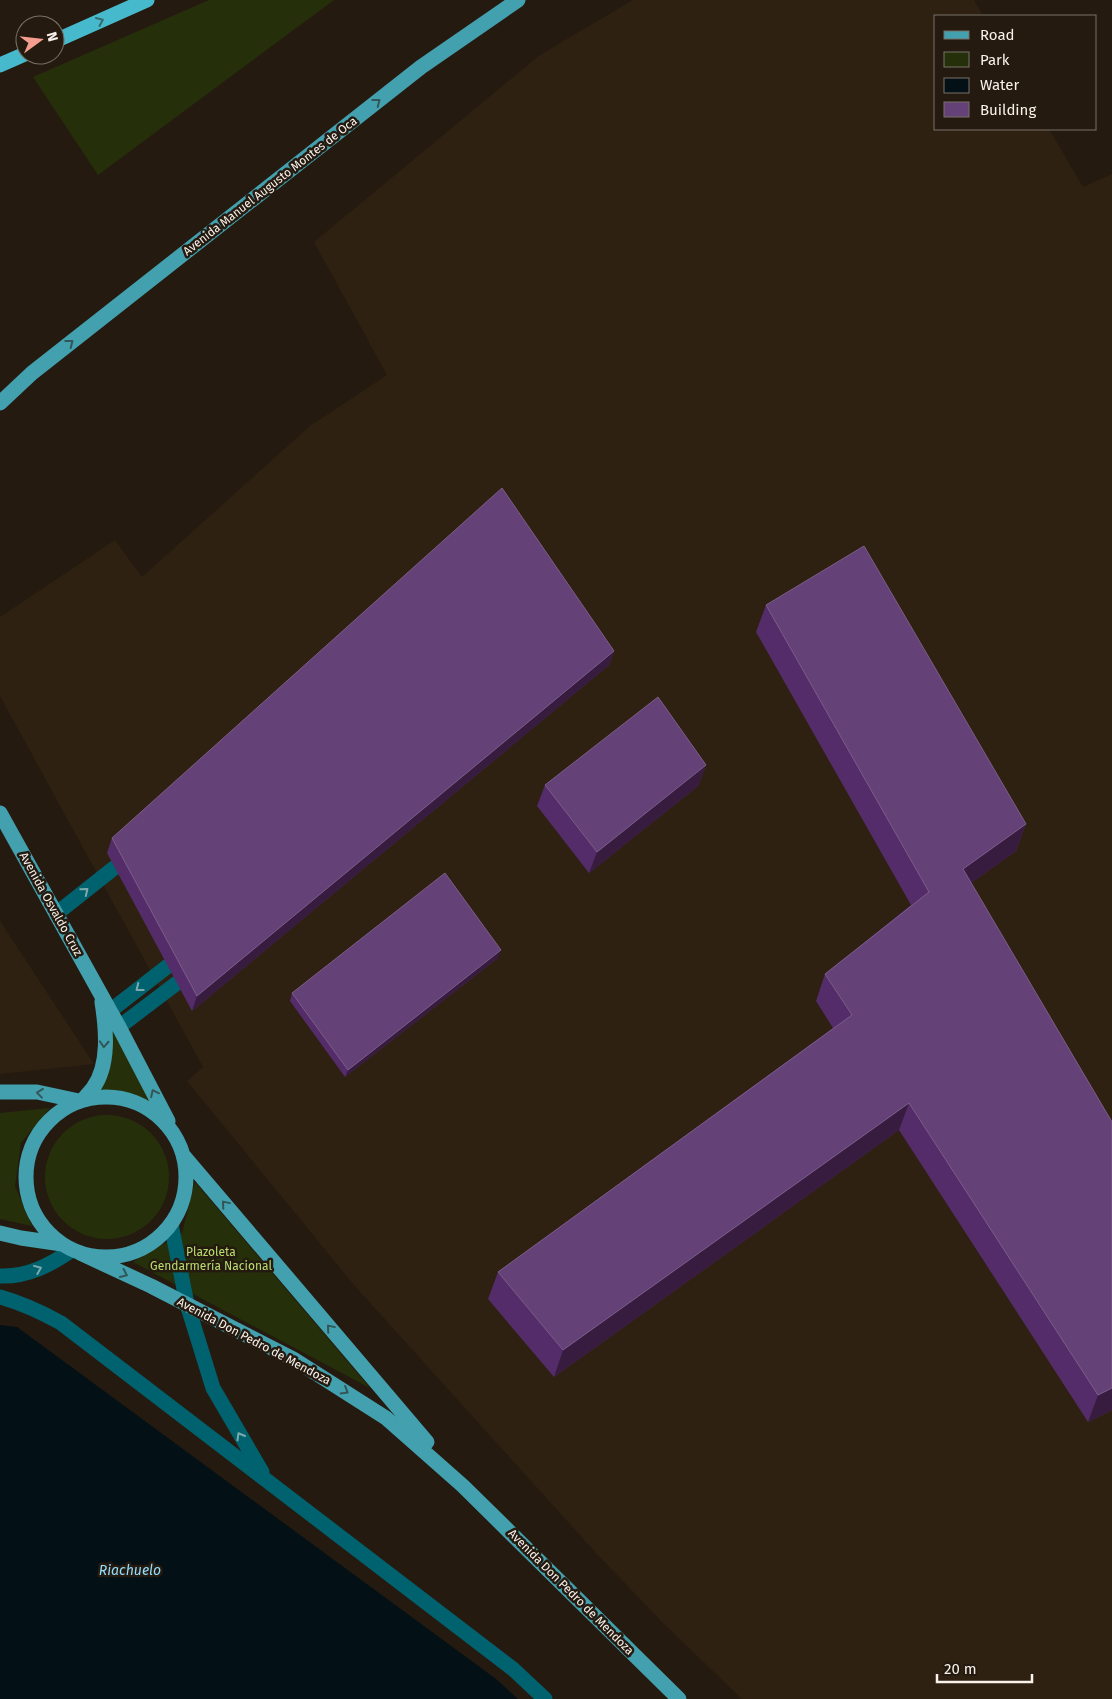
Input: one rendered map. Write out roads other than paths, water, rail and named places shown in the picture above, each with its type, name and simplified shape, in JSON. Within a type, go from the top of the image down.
[{"type":"highway","points":[[65,37],[147,0]]},
{"type":"highway","points":[[0,65],[15,58]]},
{"type":"main road","name":"Avenida Manuel Augusto Montes de Oca","points":[[0,403],[26,378],[420,68],[518,0]]},
{"type":"main road","name":"Avenida Osvaldo Cruz","points":[[0,813],[119,1027],[175,1136]]},
{"type":"main road","name":"Avenida Osvaldo Cruz","points":[[81,1101],[93,1089],[102,1068],[105,1034],[102,996]]},
{"type":"main road","points":[[0,1092],[37,1092],[81,1101]]},
{"type":"main road","points":[[100,1097],[118,1097],[135,1102],[151,1110],[175,1136],[182,1153],[186,1178],[185,1191],[177,1214],[171,1224],[146,1247],[130,1254],[114,1257],[97,1257],[71,1249],[51,1236],[35,1214],[30,1201],[26,1174],[31,1148],[45,1124],[55,1115],[81,1101],[100,1097]]},
{"type":"main road","name":"Avenida Don Pedro de Mendoza","points":[[182,1153],[463,1486]]},
{"type":"main road","name":"Avenida Don Pedro de Mendoza","points":[[0,1233],[71,1249],[187,1304],[295,1360],[369,1406],[402,1431],[463,1486],[679,1699]]},
{"type":"street","name":"Avenida Manuel Augusto Montes de Oca","points":[[0,394],[26,378]]},
{"type":"street","points":[[56,914],[114,868]]},
{"type":"street","points":[[110,1011],[168,966]]},
{"type":"street","points":[[119,1027],[177,983]]},
{"type":"street","points":[[171,1224],[187,1304],[213,1388],[265,1478]]},
{"type":"street","points":[[0,1276],[30,1272],[49,1265],[71,1249]]},
{"type":"street","points":[[0,1297],[21,1302],[62,1323],[513,1669],[545,1699]]},
{"type":"water","name":"Riachuelo","points":[[0,1325],[17,1327],[496,1679],[518,1699],[0,1699]]},
{"type":"park label","name":"Plazoleta Gendarmería Nacional","points":[[211,1259]]}]
